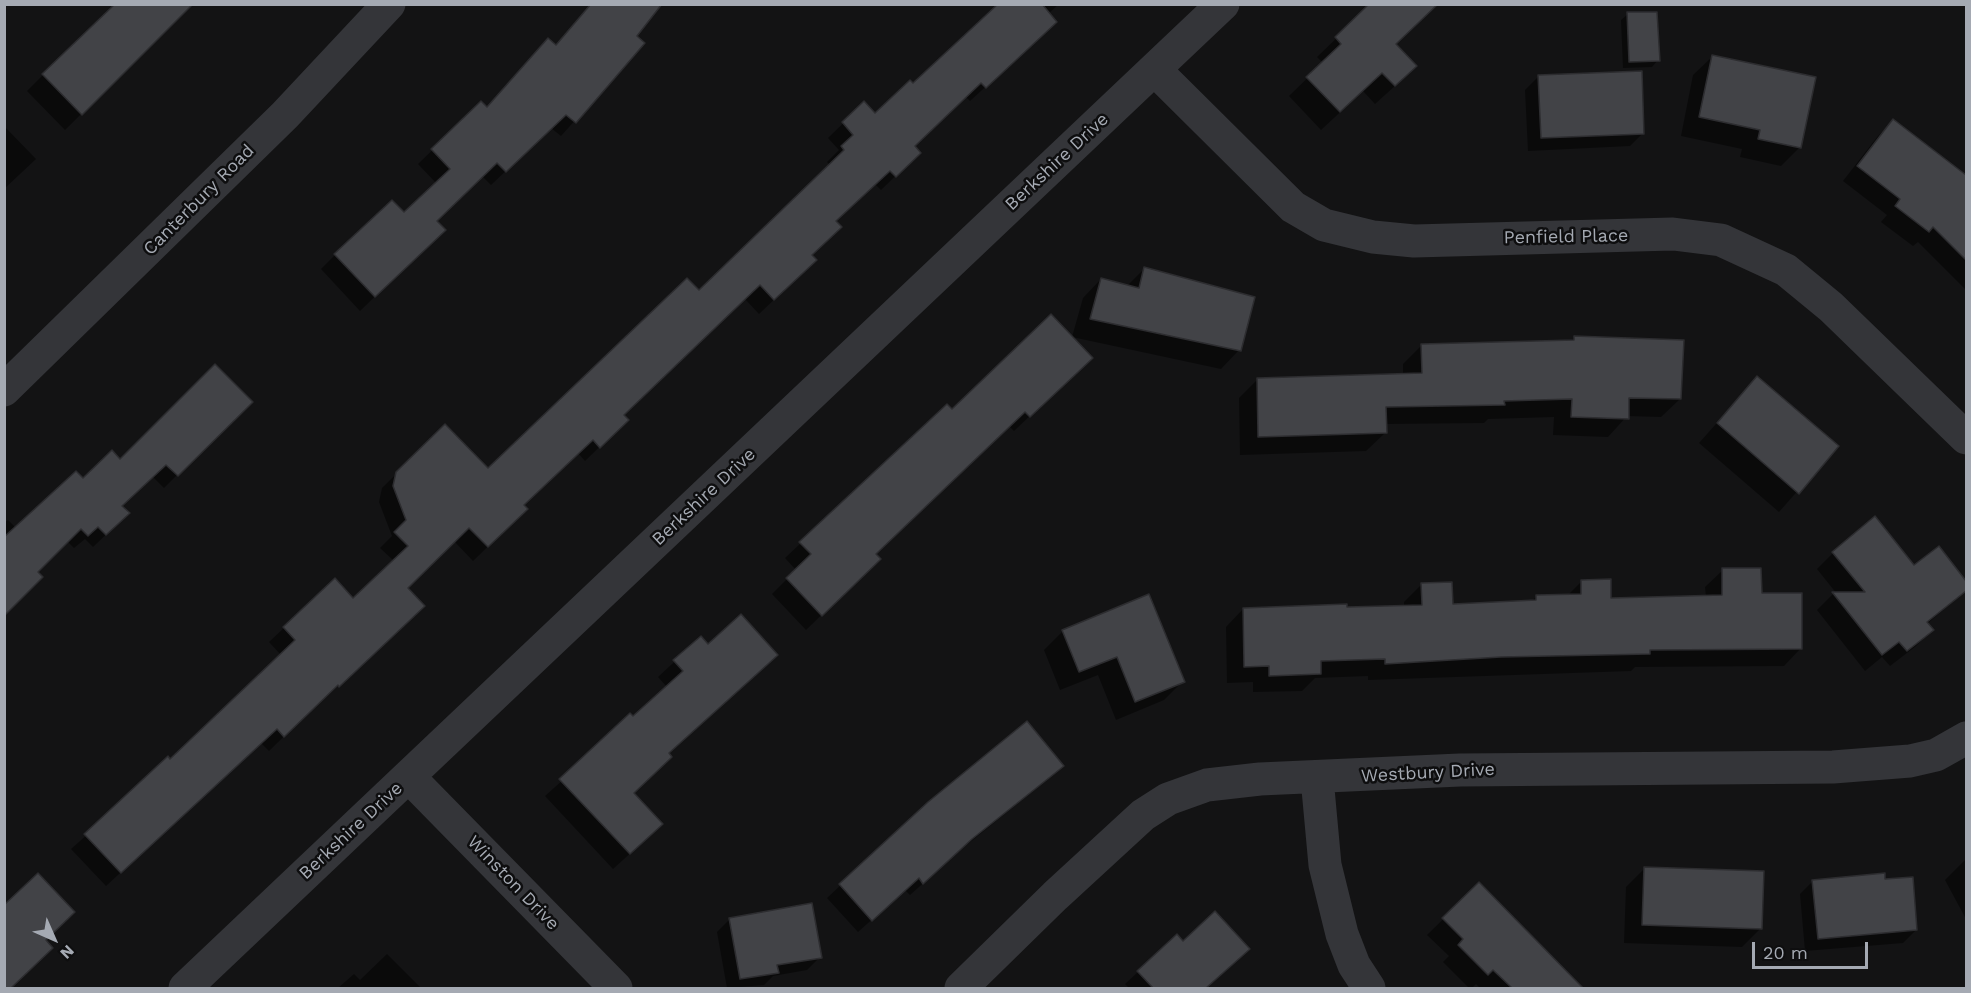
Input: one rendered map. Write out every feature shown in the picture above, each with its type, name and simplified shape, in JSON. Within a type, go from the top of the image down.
[{"type":"street","name":"Canterbury Road","points":[[4,390],[285,115],[389,4]]},
{"type":"street","name":"Berkshire Drive","points":[[185,988],[1223,4]]},
{"type":"street","name":"Penfield Place","points":[[1155,70],[1293,207],[1323,225],[1373,237],[1414,240],[1673,234],[1721,240],[1786,270],[1831,307],[1966,438]]},
{"type":"street","name":"Westbury Drive","points":[[961,988],[1143,814],[1168,799],[1207,785],[1260,779],[1460,770],[1833,767],[1910,761],[1936,755],[1966,738]]},
{"type":"street","name":"Winston Drive","points":[[409,777],[616,988]]},
{"type":"street","points":[[1317,778],[1325,865],[1342,934],[1354,965],[1369,988]]},
{"type":"building","points":[[115,4],[193,4],[82,115],[42,74]]},
{"type":"building","points":[[591,4],[662,4],[637,36],[645,43],[576,123],[566,115],[506,172],[497,163],[437,221],[446,230],[375,297],[334,254],[392,200],[404,212],[450,169],[431,149],[481,101],[487,107],[548,38],[556,45]]},
{"type":"building","points":[[998,4],[1042,4],[1057,22],[986,88],[981,83],[915,146],[921,153],[896,177],[890,171],[836,221],[842,227],[812,255],[817,260],[774,300],[760,285],[624,415],[629,420],[600,448],[593,440],[524,505],[528,509],[488,547],[469,528],[408,588],[425,606],[284,737],[277,729],[121,873],[84,834],[168,756],[170,759],[295,640],[283,627],[335,578],[353,598],[408,546],[394,532],[406,520],[393,486],[396,472],[445,424],[488,468],[687,278],[699,290],[844,150],[841,146],[853,135],[842,122],[864,101],[875,113],[910,80],[913,83]]},
{"type":"building","points":[[1369,4],[1438,4],[1396,44],[1417,66],[1395,86],[1382,73],[1340,112],[1306,77],[1341,44],[1335,37]]},
{"type":"building","points":[[1627,12],[1657,12],[1660,61],[1629,62]]},
{"type":"building","points":[[1712,55],[1816,77],[1801,148],[1758,139],[1760,130],[1699,117]]},
{"type":"building","points":[[1642,71],[1644,134],[1541,138],[1538,75]]},
{"type":"building","points":[[1893,119],[1966,175],[1966,260],[1933,227],[1929,232],[1895,206],[1900,199],[1857,166]]},
{"type":"building","points":[[1144,267],[1255,297],[1241,351],[1090,319],[1101,278],[1139,288]]},
{"type":"building","points":[[1051,314],[1093,358],[1030,417],[1025,412],[876,554],[881,559],[822,616],[786,578],[811,554],[799,542],[947,404],[952,409]]},
{"type":"building","points":[[1574,336],[1684,340],[1681,399],[1629,398],[1629,419],[1571,417],[1572,399],[1504,401],[1505,405],[1386,407],[1387,433],[1258,437],[1257,378],[1422,373],[1421,344],[1574,340]]},
{"type":"building","points":[[215,364],[253,402],[178,476],[166,465],[122,506],[130,513],[106,535],[98,527],[88,536],[81,529],[38,572],[43,577],[4,616],[4,537],[76,471],[83,478],[112,450],[120,459]]},
{"type":"building","points":[[1757,376],[1839,446],[1799,494],[1717,423]]},
{"type":"building","points":[[1875,516],[1914,565],[1939,546],[1966,581],[1966,591],[1927,622],[1934,630],[1907,651],[1899,642],[1882,655],[1832,592],[1865,592],[1832,552]]},
{"type":"building","points":[[1722,568],[1761,568],[1762,593],[1802,593],[1802,649],[1650,650],[1650,654],[1501,657],[1385,664],[1385,659],[1321,661],[1321,674],[1269,676],[1269,666],[1244,667],[1243,608],[1347,604],[1347,607],[1422,605],[1421,583],[1452,582],[1453,604],[1536,600],[1536,595],[1581,594],[1581,580],[1611,579],[1611,598],[1722,595]]},
{"type":"building","points":[[1149,594],[1185,682],[1135,702],[1117,657],[1079,672],[1062,630]]},
{"type":"building","points":[[741,614],[778,655],[669,753],[672,757],[634,793],[663,824],[630,854],[559,779],[630,713],[633,716],[683,671],[673,660],[701,636],[708,644]]},
{"type":"building","points":[[1027,721],[1064,766],[972,839],[923,884],[919,878],[872,921],[839,884],[928,802]]},
{"type":"building","points":[[1644,867],[1764,871],[1762,929],[1642,925]]},
{"type":"building","points":[[38,873],[75,912],[46,940],[53,948],[11,988],[4,988],[4,905]]},
{"type":"building","points":[[1885,873],[1885,879],[1913,877],[1917,930],[1818,939],[1812,880]]},
{"type":"building","points":[[1479,882],[1583,988],[1512,988],[1493,970],[1488,975],[1458,945],[1463,939],[1442,918]]},
{"type":"building","points":[[812,903],[822,958],[777,965],[779,973],[740,979],[729,918]]},
{"type":"building","points":[[1215,911],[1250,949],[1206,988],[1153,988],[1137,971],[1177,934],[1183,941]]}]
